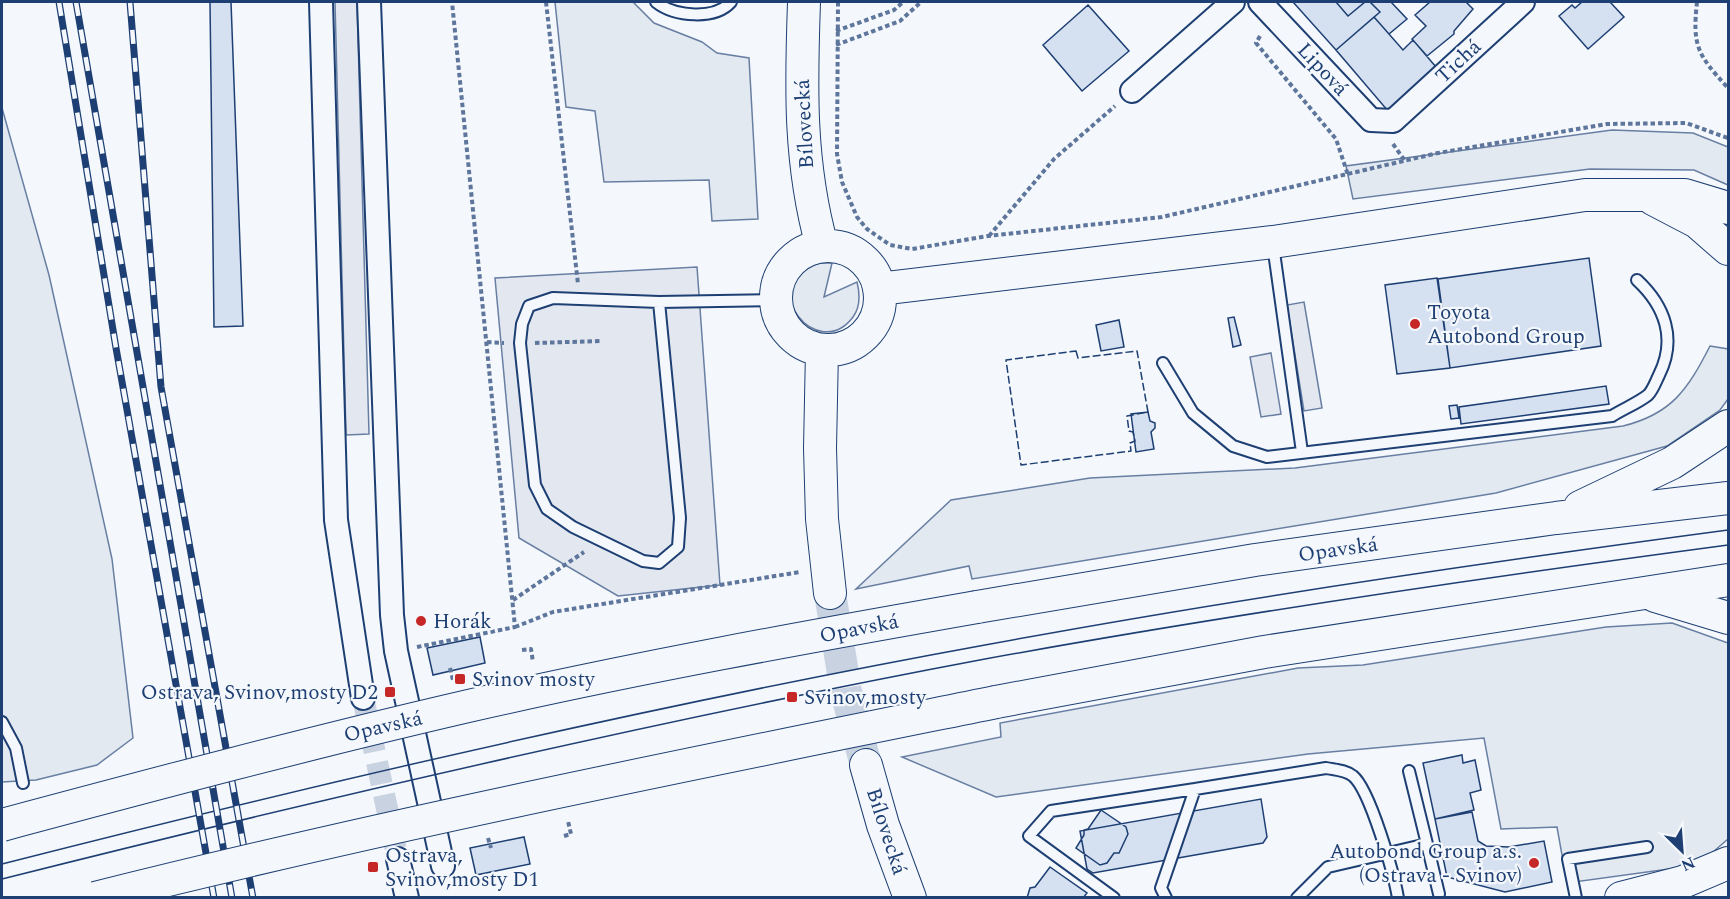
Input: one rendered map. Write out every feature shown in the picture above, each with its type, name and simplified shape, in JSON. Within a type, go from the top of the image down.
[{"type":"main road","name":"Bílovecká","points":[[804,2],[801,114],[803,150],[811,208],[822,246]]},
{"type":"main road","points":[[879,290],[1273,242],[1585,195],[1700,198],[1728,208]]},
{"type":"main road","points":[[1647,196],[1697,222],[1728,249]]},
{"type":"main road","points":[[822,246],[850,250],[862,259],[872,269],[879,290],[880,306],[875,321],[866,334],[853,344],[838,349],[822,350],[805,345],[790,334],[782,324],[776,300],[780,277],[794,258],[806,250],[822,246]]},
{"type":"main road","points":[[822,350],[820,448],[822,519],[830,593]]},
{"type":"main road","points":[[1556,518],[1692,452],[1728,426]]},
{"type":"main road","name":"Opavská","points":[[2,825],[258,756],[468,706],[749,649],[977,607],[1255,560],[1556,518],[1728,498]]},
{"type":"main road","points":[[95,897],[404,825],[996,702],[1264,652],[1728,580]]},
{"type":"main road","points":[[1639,592],[1728,618]]},
{"type":"main road","name":"Bílovecká","points":[[866,765],[883,825],[910,897]]},
{"type":"main road","points":[[1621,897],[1683,882],[1728,863]]},
{"type":"main road","points":[[1705,897],[1728,888]]},
{"type":"street","points":[[321,2],[336,520],[363,698]]},
{"type":"street","points":[[369,2],[392,615],[396,651],[443,866]]},
{"type":"street","points":[[1132,91],[1233,2]]},
{"type":"street","name":"Tichá","points":[[1393,121],[1523,2]]},
{"type":"street","name":"Lipová","points":[[1266,7],[1371,120],[1393,121]]},
{"type":"street","points":[[398,859],[407,897]]},
{"type":"lane","points":[[656,2],[694,15],[715,13],[731,2]]},
{"type":"lane","points":[[1273,242],[1302,452]]},
{"type":"lane","points":[[1163,363],[1193,413],[1233,446],[1267,457],[1612,416],[1649,394],[1665,362],[1669,335],[1663,314],[1653,295],[1636,280]]},
{"type":"lane","points":[[659,302],[680,518],[678,547],[659,563],[643,561],[602,539],[573,527],[547,509],[536,485],[520,343],[522,324],[529,306],[553,298],[659,302],[776,300]]},
{"type":"lane","points":[[2,722],[16,748],[23,783]]},
{"type":"lane","points":[[1114,897],[1029,836],[1051,811],[1326,768],[1346,772],[1355,778],[1365,794],[1386,853],[1398,897]]},
{"type":"lane","points":[[1409,771],[1439,894]]},
{"type":"lane","points":[[1166,897],[1161,888],[1195,789]]},
{"type":"lane","points":[[1297,897],[1328,867],[1427,844]]},
{"type":"lane","points":[[1576,897],[1568,859],[1647,848]]},
{"type":"path","points":[[452,2],[514,627]]},
{"type":"path","points":[[546,2],[580,299]]},
{"type":"path","points":[[838,2],[836,45],[839,171],[857,217],[867,229],[890,245],[912,249],[988,236],[1162,216],[1438,153],[1608,124],[1686,123],[1728,138]]},
{"type":"path","points":[[836,31],[894,10],[903,2]]},
{"type":"path","points":[[836,45],[900,21],[921,2]]},
{"type":"path","points":[[1697,2],[1695,21],[1698,50],[1703,61],[1728,88]]},
{"type":"path","points":[[1266,7],[1256,43],[1336,139],[1348,175]]},
{"type":"path","points":[[988,236],[1054,159],[1132,91]]},
{"type":"path","points":[[487,342],[602,341]]},
{"type":"path","points":[[513,600],[602,539]]},
{"type":"path","points":[[396,651],[514,627],[553,612],[807,570]]},
{"type":"path","points":[[522,650],[531,649],[534,662]]},
{"type":"path","points":[[450,668],[453,680]]},
{"type":"path","points":[[564,836],[571,834],[568,821]]},
{"type":"path","points":[[489,838],[491,848]]},
{"type":"shaded area","points":[[335,2],[357,2],[369,434],[346,435]]},
{"type":"shaded area","points":[[555,2],[633,2],[654,23],[702,42],[717,53],[749,58],[758,219],[712,221],[709,180],[604,182],[595,111],[566,107]]},
{"type":"shaded area","points":[[2,108],[49,275],[112,559],[133,738],[97,765],[36,780],[2,782]]},
{"type":"shaded area","points":[[1612,130],[1693,133],[1728,147],[1728,185],[1694,170],[1590,169],[1353,199],[1346,166]]},
{"type":"shaded area","points":[[820,263],[832,263],[824,297],[857,282],[859,295],[859,304],[853,317],[839,329],[824,332],[810,327],[798,316],[792,303],[792,288],[801,274]]},
{"type":"shaded area","points":[[697,267],[720,585],[618,596],[519,538],[495,278]]},
{"type":"shaded area","points":[[1304,302],[1322,408],[1304,411],[1287,305]]},
{"type":"shaded area","points":[[1710,346],[1728,349],[1728,399],[1720,410],[1667,446],[1496,493],[972,579],[969,566],[856,589],[951,500],[1090,478],[1295,468],[1623,426],[1654,414],[1677,398],[1694,375]]},
{"type":"shaded area","points":[[1271,353],[1281,414],[1261,417],[1250,357]]},
{"type":"shaded area","points":[[1672,623],[1728,643],[1728,839],[1698,865],[1567,883],[1557,827],[1501,829],[1484,738],[1308,754],[996,797],[902,757],[1001,737],[1000,723],[1298,668],[1363,665],[1606,627]]},
{"type":"building","points":[[210,2],[231,2],[243,326],[214,327]]},
{"type":"building","points":[[1293,2],[1336,2],[1348,16],[1365,2],[1370,2],[1380,12],[1336,50]]},
{"type":"building","points":[[1336,2],[1365,2],[1348,16]]},
{"type":"building","points":[[1370,2],[1391,2],[1407,19],[1389,34],[1374,17],[1380,12]]},
{"type":"building","points":[[1430,2],[1466,2],[1473,9],[1454,31],[1454,34],[1427,56],[1412,39],[1426,26],[1415,15]]},
{"type":"building","points":[[1582,2],[1610,2],[1624,17],[1588,49],[1559,16],[1572,5],[1575,8]]},
{"type":"building","points":[[1088,5],[1129,51],[1082,91],[1043,45]]},
{"type":"building","points":[[1374,17],[1403,50],[1413,40],[1436,67],[1388,111],[1336,50]]},
{"type":"building","points":[[1589,258],[1601,346],[1450,368],[1438,279]]},
{"type":"building","points":[[1437,278],[1450,368],[1397,374],[1385,285]]},
{"type":"building","points":[[1234,317],[1241,345],[1233,347],[1228,318]]},
{"type":"building","points":[[1119,320],[1124,347],[1101,351],[1096,325]]},
{"type":"building","points":[[1606,386],[1609,404],[1461,424],[1459,407]]},
{"type":"building","points":[[1457,405],[1459,418],[1451,419],[1449,406]]},
{"type":"building","points":[[1148,412],[1150,421],[1155,423],[1155,428],[1151,432],[1154,449],[1136,452],[1131,414]]},
{"type":"building","points":[[480,637],[485,663],[433,675],[427,648]]},
{"type":"building","points":[[1462,755],[1463,763],[1475,760],[1481,790],[1470,793],[1474,810],[1435,819],[1423,763]]},
{"type":"building","points":[[1261,799],[1267,837],[1263,843],[1093,873],[1087,869],[1080,831]]},
{"type":"building","points":[[1101,810],[1126,827],[1128,834],[1119,853],[1114,853],[1107,863],[1100,865],[1076,848],[1084,835],[1084,830],[1088,829]]},
{"type":"building","points":[[1472,812],[1478,841],[1486,846],[1509,847],[1544,841],[1552,882],[1505,892],[1447,877],[1435,819]]},
{"type":"building","points":[[524,837],[530,864],[476,875],[470,848]]},
{"type":"building","points":[[1050,867],[1087,893],[1083,898],[1027,898],[1030,888],[1035,887]]},
{"type":"tunnel","points":[[830,593],[846,692],[866,765]]},
{"type":"tunnel","points":[[363,698],[398,859]]},
{"type":"tram line","points":[[2,864],[369,774],[615,719],[861,668],[1263,597],[1728,530]]},
{"type":"tram line","points":[[2,879],[247,819],[615,734],[985,659],[1263,612],[1728,545]]},
{"type":"railway","points":[[59,2],[116,348],[214,898]]},
{"type":"railway","points":[[76,2],[232,898]]},
{"type":"railway","points":[[130,2],[161,387],[253,898]]},
{"type":"fence","points":[[1076,351],[1078,358],[1137,351],[1148,412],[1127,416],[1129,431],[1133,432],[1135,441],[1130,443],[1131,451],[1021,465],[1006,360],[1076,351]]},
{"type":"place","name":"Toyota Autobond Group","points":[[1415,324]]},
{"type":"place","name":"Horák","points":[[421,621]]},
{"type":"place","name":"Svinov mosty","points":[[460,679]]},
{"type":"place","name":"Ostrava, Svinov,mosty D2","points":[[390,692]]},
{"type":"place","name":"Svinov,mosty","points":[[792,697]]},
{"type":"place","name":"Autobond Group a.s. (Ostrava - Svinov)","points":[[1534,863]]},
{"type":"place","name":"Ostrava, Svinov,mosty D1","points":[[373,867]]}]
